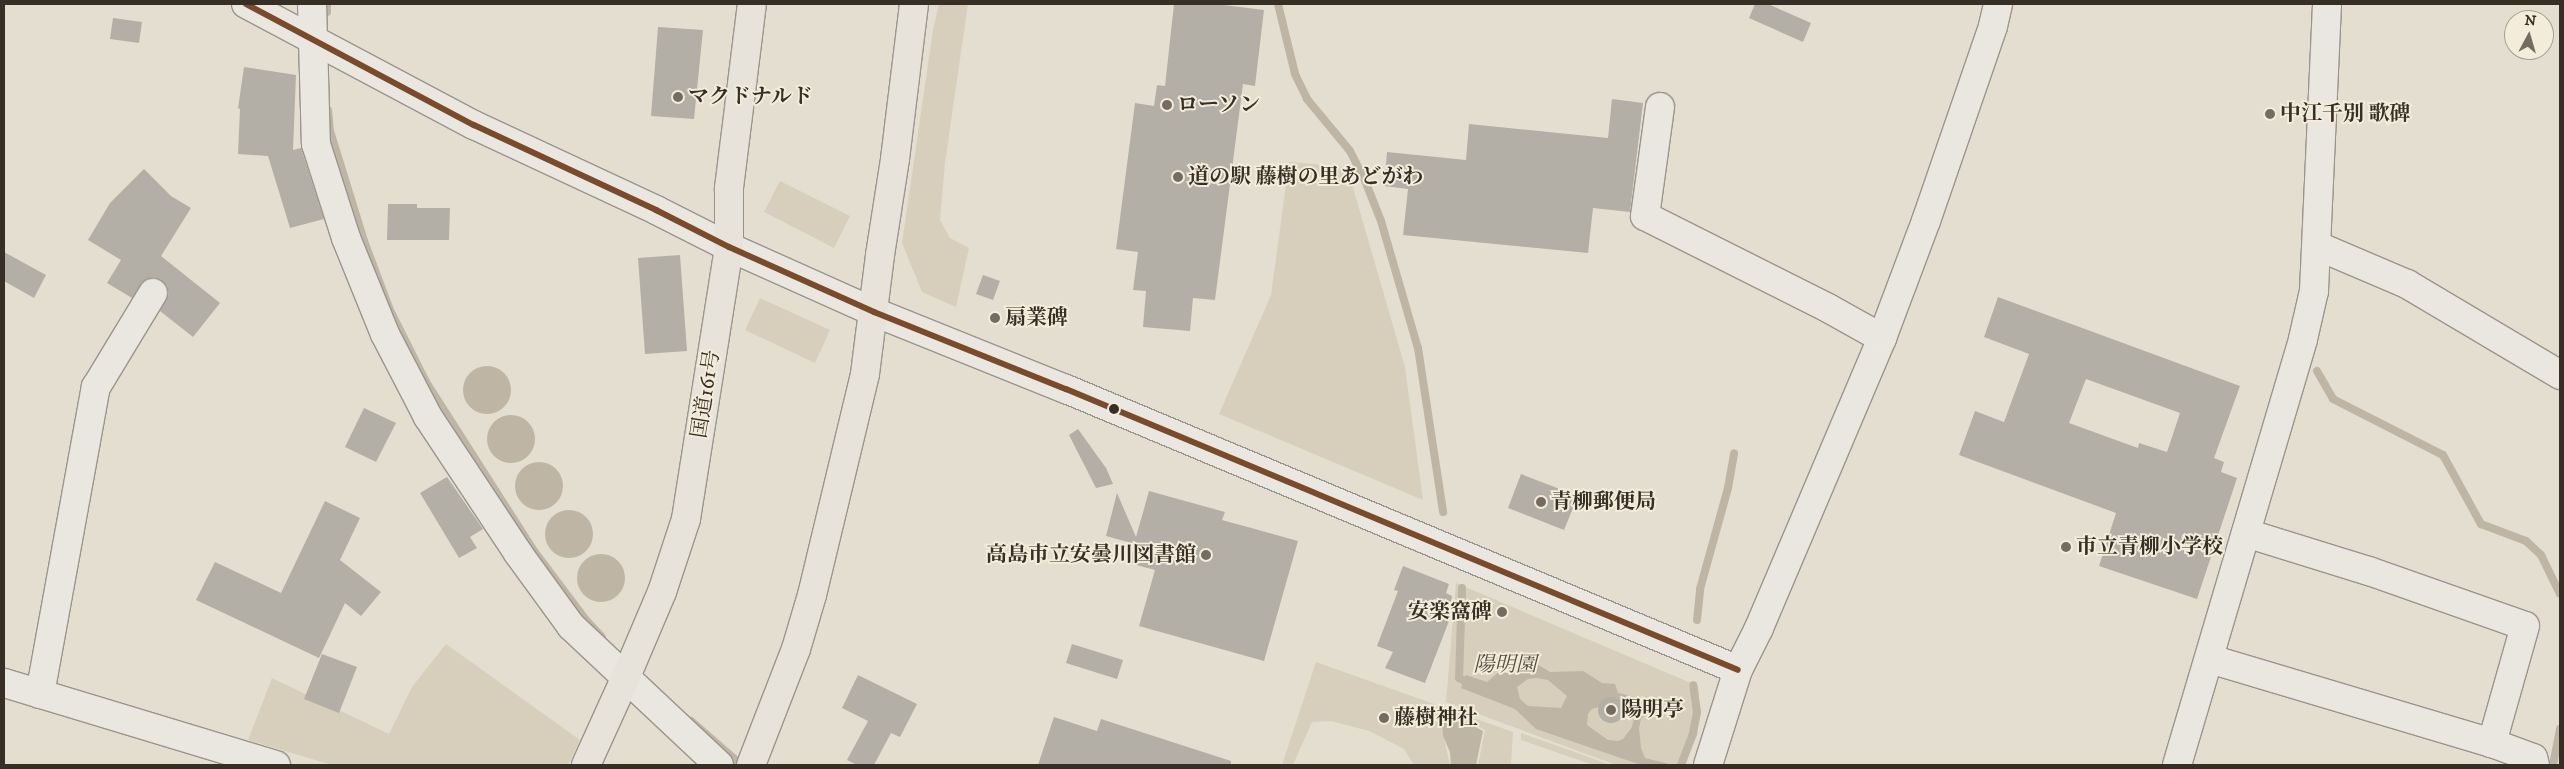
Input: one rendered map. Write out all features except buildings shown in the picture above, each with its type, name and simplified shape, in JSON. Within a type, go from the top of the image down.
[{"type":"highway","name":"国道161号","points":[[586,765],[626,679],[662,592],[686,519],[729,247],[729,188],[752,4]]},
{"type":"highway","points":[[751,765],[796,649],[812,595],[865,374],[880,255],[895,159],[914,4]]},
{"type":"street","points":[[246,4],[474,125],[656,210],[729,247],[874,312],[1079,394],[1738,670]]},
{"type":"street","points":[[312,4],[316,144],[346,238],[385,334],[428,417],[518,553],[571,626],[719,765]]},
{"type":"street","points":[[1708,765],[1738,670],[1759,628],[1882,338],[1984,54],[1998,4]]},
{"type":"street","points":[[2177,765],[2210,659],[2303,339],[2314,291],[2318,246],[2327,4]]},
{"type":"street","points":[[1660,107],[1645,216],[1828,308],[1882,338]]},
{"type":"street","points":[[2318,246],[2407,284],[2560,375]]},
{"type":"street","points":[[40,694],[96,387],[154,293]]},
{"type":"street","points":[[2246,533],[2369,571],[2526,626],[2492,743]]},
{"type":"street","points":[[2210,659],[2492,743],[2533,758],[2534,765]]},
{"type":"street","points":[[4,683],[276,765]]},
{"type":"green space","points":[[939,4],[968,4],[945,163],[940,220],[950,238],[969,248],[956,307],[922,292],[902,243],[933,30]]},
{"type":"green space","points":[[1289,162],[1347,167],[1405,367],[1423,500],[1219,414],[1271,295]]},
{"type":"green space","points":[[780,181],[850,216],[834,248],[764,212]]},
{"type":"green space","points":[[760,298],[830,330],[815,363],[745,330]]},
{"type":"green space","name":"陽明園","points":[[1456,583],[1698,686],[1700,712],[1696,734],[1685,765],[1616,765],[1446,702]]},
{"type":"green space","points":[[446,644],[580,740],[568,765],[332,765],[248,740],[272,678],[389,734],[412,687]]},
{"type":"green space","points":[[1316,662],[1513,732],[1511,765],[1478,765],[1485,730],[1460,717],[1449,715],[1441,725],[1450,765],[1414,765],[1404,749],[1369,731],[1331,721],[1312,722],[1293,765],[1282,765]]},
{"type":"green space","points":[[1521,733],[1611,765],[1593,765],[1521,740]]},
{"type":"shaded area","points":[[487,366],[496,368],[504,373],[509,381],[511,390],[509,399],[504,407],[496,412],[487,414],[478,412],[470,407],[465,399],[463,390],[465,381],[470,373],[478,368]]},
{"type":"shaded area","points":[[511,415],[520,417],[528,422],[533,430],[535,439],[533,448],[528,456],[520,461],[511,463],[502,461],[494,456],[489,448],[487,439],[489,430],[494,422],[502,417]]},
{"type":"shaded area","points":[[539,462],[548,464],[556,469],[561,477],[563,486],[561,495],[556,503],[548,508],[539,510],[530,508],[522,503],[517,495],[515,486],[517,477],[522,469],[530,464]]},
{"type":"shaded area","points":[[569,510],[578,512],[586,517],[591,525],[593,534],[591,543],[586,551],[578,556],[569,558],[560,556],[552,551],[547,543],[545,534],[547,525],[552,517],[560,512]]},
{"type":"shaded area","points":[[601,554],[610,556],[618,561],[623,569],[625,578],[623,587],[618,595],[610,600],[601,602],[592,600],[584,595],[579,587],[577,578],[579,569],[584,561],[592,556]]},
{"type":"shaded area","points":[[1513,660],[1516,664],[1525,666],[1537,664],[1550,672],[1583,671],[1602,683],[1615,684],[1618,693],[1628,695],[1637,701],[1650,701],[1652,707],[1641,719],[1639,728],[1641,748],[1645,758],[1673,765],[1641,765],[1536,729],[1515,709],[1461,688],[1466,675],[1487,682]],"holes":[[[1528,679],[1548,680],[1567,696],[1561,708],[1528,706],[1520,699],[1517,687]],[[1611,703],[1623,704],[1634,718],[1632,727],[1623,739],[1618,741],[1608,740],[1587,725],[1588,714],[1592,709]]]},
{"type":"shaded area","points":[[1450,716],[1459,718],[1483,731],[1476,765],[1451,765],[1450,752],[1443,736],[1442,725]]},
{"type":"waterway","points":[[327,4],[327,12]]},
{"type":"waterway","points":[[1278,4],[1295,74],[1307,99],[1350,151],[1364,178],[1381,221],[1418,348],[1443,512]]},
{"type":"waterway","points":[[328,110],[330,131],[364,241],[390,310],[426,382],[534,551],[586,620],[602,637]]},
{"type":"waterway","points":[[2317,371],[2333,399],[2443,455],[2481,524],[2526,541],[2541,555],[2560,594]]},
{"type":"waterway","points":[[1697,620],[1700,589],[1728,488],[1734,454]]},
{"type":"waterway","points":[[1462,588],[1459,678],[1472,685]]},
{"type":"waterway","points":[[1681,765],[1693,733],[1697,712],[1693,685]]},
{"type":"waterway","points":[[691,721],[738,762]]},
{"type":"waterway","points":[[2553,765],[2560,729]]},
{"type":"transit line","points":[[246,4],[474,125],[656,210],[729,247],[874,312],[1066,389],[1738,670]]},
{"type":"place","name":"マクドナルド","points":[[678,97]]},
{"type":"place","name":"ローソン","points":[[1167,105]]},
{"type":"place","name":"中江千別 歌碑","points":[[2270,114]]},
{"type":"place","name":"道の駅 藤樹の里あどがわ","points":[[1178,177]]},
{"type":"place","name":"扇業碑","points":[[995,318]]},
{"type":"place","name":"青柳郵便局","points":[[1541,502]]},
{"type":"place","name":"市立青柳小学校","points":[[2066,547]]},
{"type":"place","name":"高島市立安曇川図書館","points":[[1206,555]]},
{"type":"place","name":"安楽窩碑","points":[[1502,612]]},
{"type":"place","name":"陽明亭","points":[[1611,710]]},
{"type":"place","name":"藤樹神社","points":[[1384,718]]}]
